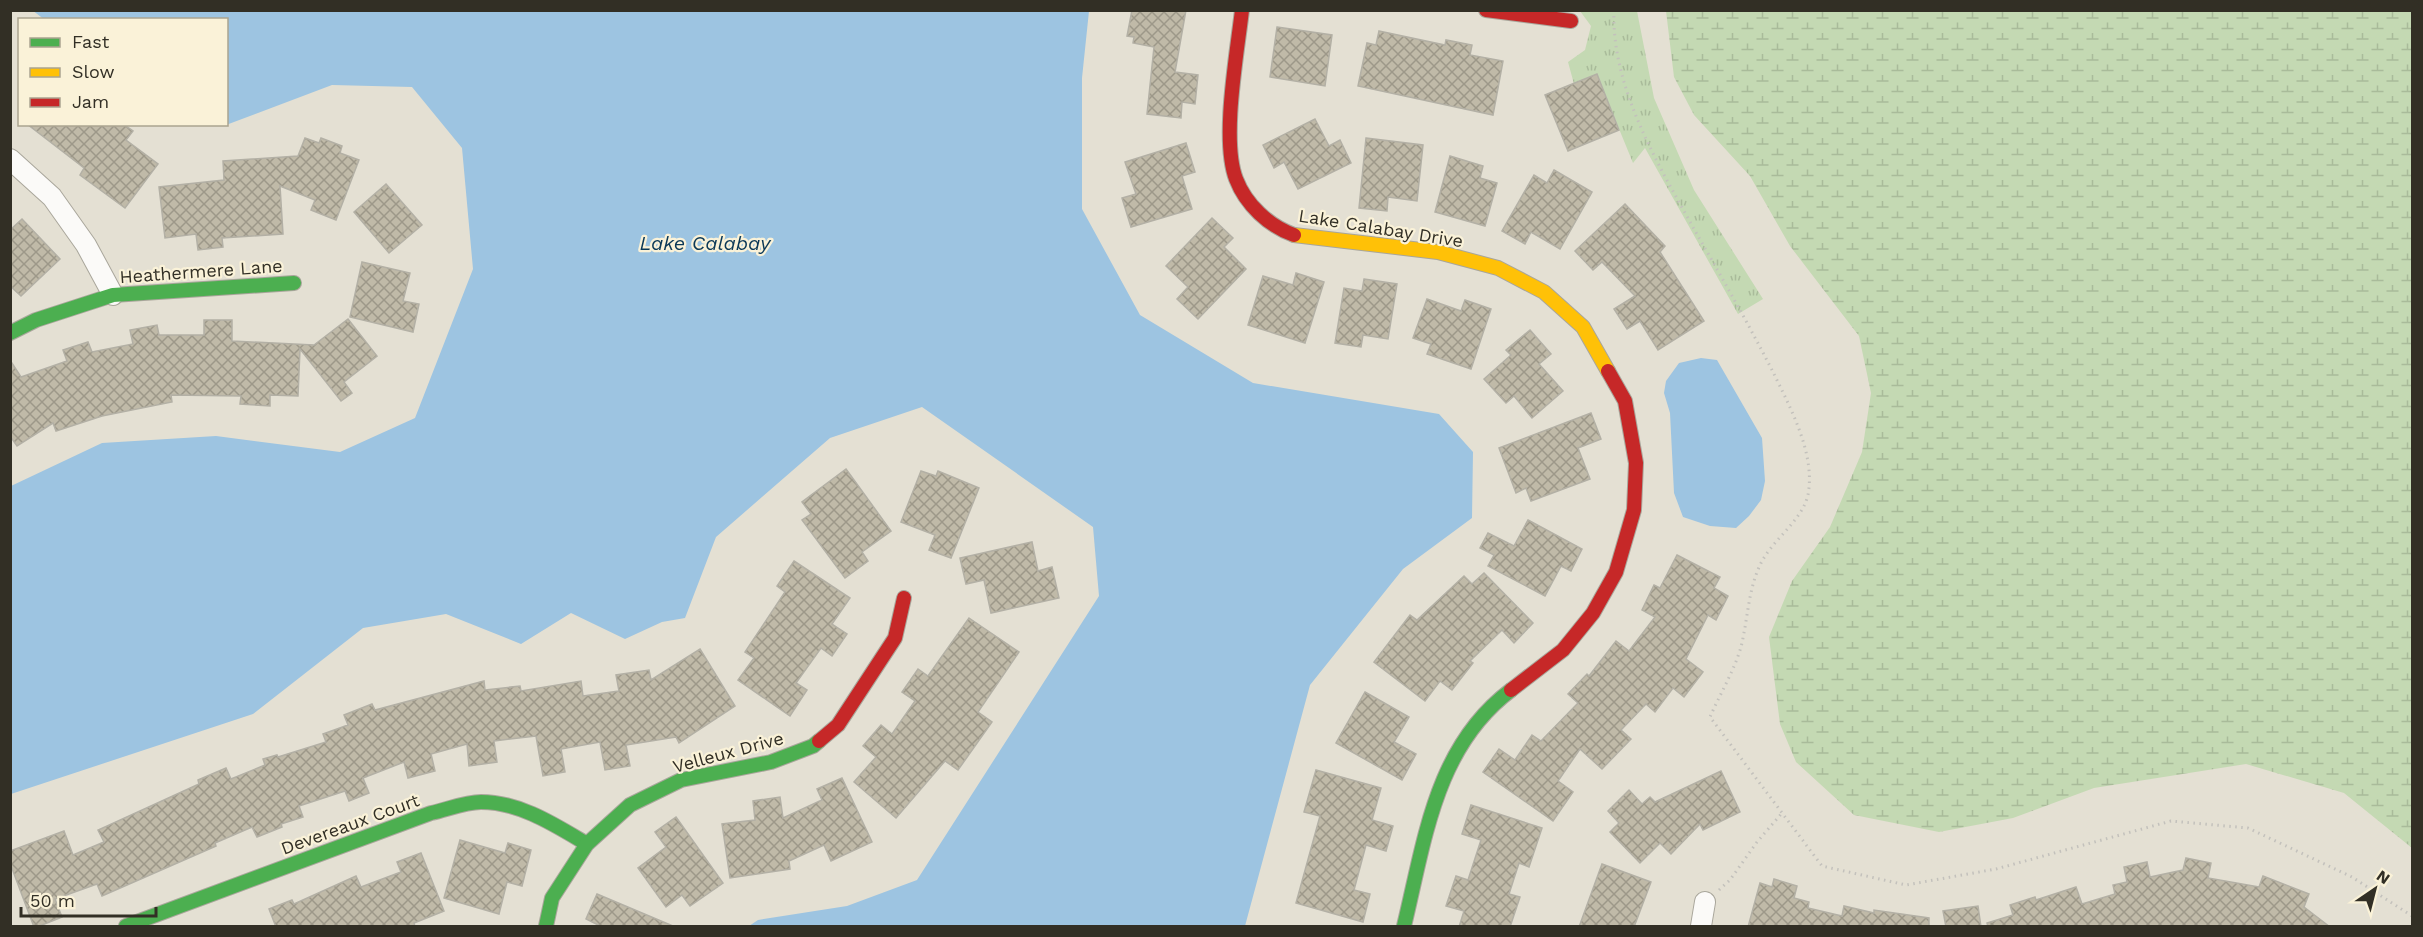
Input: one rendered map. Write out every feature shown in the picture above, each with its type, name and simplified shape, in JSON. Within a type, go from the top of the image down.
[{"type":"street","name":"Lake Calabay Drive","points":[[1242,10],[1229,134],[1236,179],[1257,213],[1292,235],[1438,252],[1498,268],[1544,292],[1583,327],[1625,401],[1636,463],[1634,510],[1616,572],[1593,613],[1563,650],[1497,700],[1464,738],[1436,794],[1404,927]]},
{"type":"street","points":[[1486,10],[1571,21]]},
{"type":"street","points":[[10,159],[52,197],[86,245],[113,295]]},
{"type":"street","name":"Heathermere Lane","points":[[10,333],[36,321],[113,295],[294,283]]},
{"type":"street","name":"Velleux Drive","points":[[546,927],[552,898],[587,844],[630,805],[681,780],[771,762],[813,746],[838,725],[895,638],[904,598]]},
{"type":"street","name":"Devereaux Court","points":[[126,927],[432,813],[480,802],[511,807],[545,819],[587,844]]},
{"type":"street","points":[[1701,927],[1705,902]]},
{"type":"path","points":[[1614,10],[1613,32],[1627,94],[1668,181],[1758,342],[1796,418],[1807,460],[1809,488],[1803,510],[1778,538],[1761,562],[1754,582],[1740,647],[1710,717],[1822,866],[1906,885],[1996,869],[2171,821],[2248,828],[2352,877],[2412,916]]},
{"type":"path","points":[[1705,902],[1730,880],[1757,842],[1782,813]]},
{"type":"green space","points":[[1580,11],[1637,11],[1654,98],[1694,190],[1763,299],[1738,314],[1645,148],[1633,163],[1597,75],[1574,84],[1568,62],[1585,50],[1591,26]]},
{"type":"green space","points":[[1666,11],[2412,11],[2412,848],[2344,793],[2246,764],[2094,788],[2013,818],[1939,832],[1854,815],[1796,762],[1780,724],[1769,637],[1792,581],[1830,527],[1862,452],[1871,393],[1859,336],[1790,246],[1750,176],[1694,115],[1674,77]]},
{"type":"water","name":"Lake Calabay","points":[[32,10],[1089,11],[1082,78],[1082,209],[1140,315],[1253,383],[1439,414],[1473,452],[1472,518],[1403,569],[1310,685],[1245,926],[749,926],[758,920],[847,906],[917,880],[1099,596],[1093,527],[922,407],[830,438],[716,537],[685,618],[662,622],[625,639],[571,613],[521,644],[446,614],[363,628],[253,714],[11,794],[11,486],[102,443],[216,436],[340,452],[415,418],[473,269],[462,148],[412,87],[332,85],[228,124],[228,18],[42,18]]},
{"type":"water","points":[[1701,358],[1717,360],[1762,438],[1765,481],[1761,500],[1736,528],[1710,526],[1683,517],[1674,493],[1670,413],[1664,393],[1666,381],[1679,363]]},
{"type":"building","points":[[1132,10],[1186,10],[1175,72],[1198,75],[1195,104],[1182,102],[1181,118],[1147,114],[1154,47],[1133,43],[1134,37],[1127,36]]},
{"type":"building","points":[[1277,27],[1332,35],[1325,86],[1270,77]]},
{"type":"building","points":[[1379,31],[1445,45],[1446,40],[1472,45],[1470,55],[1503,61],[1493,115],[1358,86],[1367,43],[1376,45]]},
{"type":"building","points":[[1597,74],[1619,130],[1568,151],[1545,95]]},
{"type":"building","points":[[1315,119],[1329,146],[1340,140],[1351,163],[1298,189],[1284,162],[1274,168],[1263,145]]},
{"type":"building","points":[[30,126],[126,126],[133,131],[126,140],[158,164],[125,208],[80,175],[84,168]]},
{"type":"building","points":[[305,138],[319,143],[321,138],[342,146],[340,153],[359,160],[336,220],[311,210],[315,200],[280,186],[283,234],[222,238],[223,247],[198,250],[196,234],[165,238],[159,187],[224,180],[223,161],[298,156]]},
{"type":"building","points":[[1366,138],[1423,145],[1417,201],[1388,197],[1387,211],[1359,208]]},
{"type":"building","points":[[1186,143],[1195,172],[1182,176],[1192,209],[1131,227],[1122,198],[1136,194],[1125,162]]},
{"type":"building","points":[[1450,156],[1483,166],[1480,178],[1497,183],[1485,226],[1435,212]]},
{"type":"building","points":[[1554,170],[1592,192],[1560,249],[1531,232],[1525,244],[1502,231],[1534,175],[1547,183]]},
{"type":"building","points":[[386,184],[422,225],[389,253],[354,212]]},
{"type":"building","points":[[1625,204],[1665,246],[1660,252],[1704,321],[1658,350],[1640,321],[1627,329],[1614,309],[1635,296],[1602,262],[1593,270],[1575,251]]},
{"type":"building","points":[[1212,218],[1233,238],[1224,247],[1246,269],[1198,319],[1177,299],[1188,287],[1166,266]]},
{"type":"building","points":[[22,219],[60,259],[21,296],[10,286],[10,230]]},
{"type":"building","points":[[362,262],[410,273],[403,301],[419,304],[413,332],[350,317]]},
{"type":"building","points":[[1296,273],[1324,282],[1305,343],[1248,325],[1263,276],[1293,285]]},
{"type":"building","points":[[1364,279],[1397,284],[1388,339],[1363,335],[1361,347],[1335,343],[1344,288],[1362,291]]},
{"type":"building","points":[[1427,299],[1461,311],[1465,300],[1491,309],[1471,369],[1427,354],[1431,344],[1413,338]]},
{"type":"building","points":[[348,319],[377,356],[344,382],[352,393],[341,401],[300,349],[298,396],[270,395],[270,406],[240,404],[241,396],[171,395],[172,402],[102,416],[56,431],[53,423],[17,446],[10,436],[10,360],[21,377],[67,361],[63,350],[88,342],[92,352],[133,344],[130,330],[157,325],[159,335],[204,335],[204,320],[232,320],[232,341],[314,345]]},
{"type":"building","points":[[1530,330],[1551,354],[1539,364],[1563,391],[1532,418],[1514,396],[1506,403],[1484,379],[1511,355],[1506,350]]},
{"type":"building","points":[[1591,413],[1601,439],[1578,448],[1590,479],[1531,501],[1526,488],[1516,493],[1499,448]]},
{"type":"building","points":[[846,469],[891,531],[862,552],[868,561],[845,578],[802,520],[811,514],[802,502]]},
{"type":"building","points":[[921,471],[936,476],[938,471],[979,488],[951,558],[929,550],[935,535],[901,522]]},
{"type":"building","points":[[1528,520],[1582,549],[1571,571],[1561,566],[1545,596],[1488,566],[1494,555],[1480,548],[1488,533],[1514,546]]},
{"type":"building","points":[[1032,542],[1038,571],[1052,567],[1059,598],[991,613],[984,580],[966,584],[960,558]]},
{"type":"building","points":[[1677,555],[1720,577],[1714,588],[1728,596],[1716,620],[1708,615],[1686,659],[1703,672],[1684,697],[1673,688],[1655,712],[1646,704],[1621,730],[1631,739],[1602,769],[1580,749],[1558,781],[1573,792],[1553,821],[1483,772],[1499,749],[1515,760],[1532,735],[1541,741],[1578,703],[1568,694],[1587,674],[1589,676],[1616,641],[1629,651],[1655,617],[1642,610],[1654,585],[1660,588]]},
{"type":"building","points":[[794,561],[850,598],[832,624],[847,634],[832,656],[821,648],[796,683],[807,690],[790,716],[738,680],[754,658],[745,652],[785,592],[777,586]]},
{"type":"building","points":[[1484,573],[1533,623],[1514,643],[1502,630],[1470,661],[1473,663],[1452,690],[1440,681],[1425,701],[1374,662],[1410,615],[1417,620],[1464,576],[1472,584]]},
{"type":"building","points":[[969,618],[1019,652],[978,712],[992,722],[958,770],[945,761],[896,818],[854,782],[876,757],[863,746],[881,725],[892,734],[915,701],[902,692],[918,669],[928,676]]},
{"type":"building","points":[[700,649],[735,706],[679,743],[676,737],[626,745],[630,766],[605,770],[600,742],[561,749],[565,772],[543,776],[536,736],[494,741],[497,762],[469,766],[467,744],[431,754],[435,771],[408,778],[404,762],[363,778],[369,793],[349,801],[345,791],[299,806],[303,817],[281,824],[282,827],[257,837],[252,827],[215,843],[216,846],[102,896],[97,884],[55,899],[62,917],[37,927],[34,927],[10,863],[10,851],[64,831],[73,855],[104,842],[98,830],[199,784],[198,780],[226,768],[231,779],[265,765],[263,759],[277,755],[278,757],[326,742],[323,734],[348,725],[344,715],[372,704],[375,710],[484,681],[485,690],[520,686],[521,691],[581,681],[583,696],[619,691],[616,675],[649,670],[651,680]]},
{"type":"building","points":[[1365,692],[1409,717],[1394,742],[1416,754],[1402,780],[1336,743]]},
{"type":"building","points":[[1316,770],[1381,788],[1372,820],[1393,826],[1386,851],[1366,845],[1354,890],[1370,894],[1363,922],[1296,903],[1320,816],[1304,812]]},
{"type":"building","points":[[1721,771],[1740,812],[1703,830],[1700,824],[1671,854],[1660,843],[1640,863],[1610,832],[1619,823],[1608,811],[1629,790],[1642,804],[1650,797],[1655,802]]},
{"type":"building","points":[[842,778],[872,842],[831,861],[824,845],[789,861],[790,869],[730,878],[722,824],[755,820],[753,801],[780,797],[783,818],[822,800],[817,789]]},
{"type":"building","points":[[1471,805],[1542,828],[1529,867],[1519,863],[1509,894],[1520,897],[1510,927],[1459,927],[1464,911],[1446,906],[1456,876],[1468,880],[1481,840],[1462,834]]},
{"type":"building","points":[[676,817],[723,883],[690,906],[682,895],[666,907],[638,868],[666,847],[655,832]]},
{"type":"building","points":[[460,840],[505,853],[508,843],[531,850],[522,886],[507,882],[499,914],[444,898]]},
{"type":"building","points":[[421,853],[444,911],[414,923],[415,927],[276,927],[269,909],[292,900],[294,904],[356,876],[361,887],[401,872],[397,862]]},
{"type":"building","points":[[2186,858],[2211,863],[2208,878],[2259,887],[2263,876],[2309,894],[2304,907],[2330,927],[1988,927],[1987,923],[2013,915],[2010,905],[2035,897],[2036,900],[2076,887],[2082,904],[2115,894],[2113,885],[2127,882],[2124,867],[2147,862],[2150,877],[2183,870]]},
{"type":"building","points":[[1602,864],[1651,882],[1634,927],[1579,927]]},
{"type":"building","points":[[1774,879],[1797,886],[1794,898],[1809,902],[1808,908],[1842,916],[1844,906],[1874,913],[1874,910],[1929,918],[1929,927],[1748,927],[1760,883],[1772,887]]},
{"type":"building","points":[[597,894],[673,927],[602,927],[586,919]]},
{"type":"building","points":[[1978,906],[1981,927],[1946,927],[1943,911]]},
{"type":"traffic: fast","points":[[10,333],[36,320],[113,295],[294,283]]},
{"type":"traffic: fast","points":[[1404,926],[1427,829],[1449,767],[1465,739],[1485,713],[1511,690]]},
{"type":"traffic: fast","points":[[546,926],[552,898],[587,844],[630,805],[681,780],[771,762],[813,746],[819,741]]},
{"type":"traffic: fast","points":[[126,926],[431,813],[469,803],[495,803],[523,810],[550,822],[587,844]]},
{"type":"traffic: slow","points":[[1294,235],[1438,252],[1498,268],[1544,292],[1583,327],[1608,371]]},
{"type":"traffic: jam","points":[[1242,10],[1230,120],[1232,162],[1240,189],[1252,206],[1267,220],[1294,235]]},
{"type":"traffic: jam","points":[[1486,10],[1571,21]]},
{"type":"traffic: jam","points":[[1511,690],[1563,650],[1593,613],[1616,572],[1634,510],[1636,463],[1625,401],[1608,371]]},
{"type":"traffic: jam","points":[[819,741],[838,725],[895,638],[904,598]]}]
